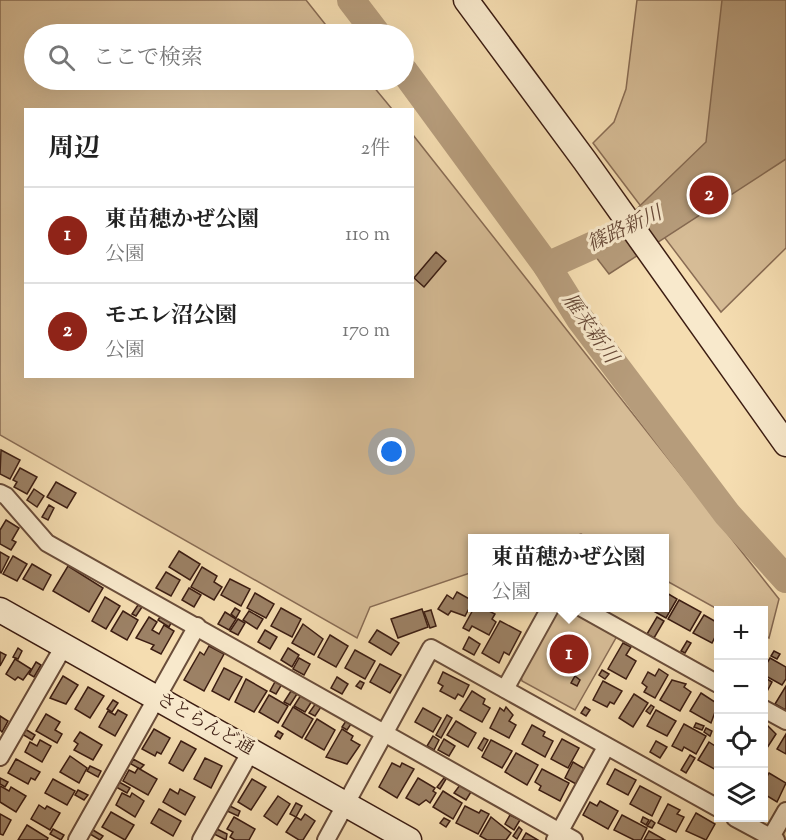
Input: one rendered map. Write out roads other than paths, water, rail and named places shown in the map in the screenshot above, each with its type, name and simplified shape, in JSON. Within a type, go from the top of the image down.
[{"type":"street","points":[[466,0],[591,170],[786,444]]},
{"type":"street","points":[[0,493],[6,496],[47,543],[386,732],[563,837],[606,747]]},
{"type":"street","name":"さとらんど通","points":[[0,610],[409,840]]},
{"type":"street","points":[[505,689],[548,612]]},
{"type":"street","points":[[589,612],[714,682]]},
{"type":"street","points":[[77,840],[197,627]]},
{"type":"street","points":[[0,758],[64,646]]},
{"type":"street","points":[[326,840],[431,648],[714,806]]},
{"type":"street","points":[[768,711],[786,722]]},
{"type":"street","points":[[201,840],[251,751]]},
{"type":"street","points":[[742,822],[774,839],[786,811]]},
{"type":"water","points":[[722,0],[786,0],[786,159],[609,274],[592,252],[706,142]]},
{"type":"waterway","name":"雁来新川","points":[[351,0],[369,24]]},
{"type":"waterway","name":"雁来新川","points":[[414,85],[547,266],[580,319],[727,514],[786,579]]},
{"type":"waterway","name":"篠路新川","points":[[547,266],[638,225]]},
{"type":"place","name":"モエレ沼公園","points":[[709,195]]},
{"type":"place","name":"東苗穂かぜ公園","points":[[569,654]]}]
